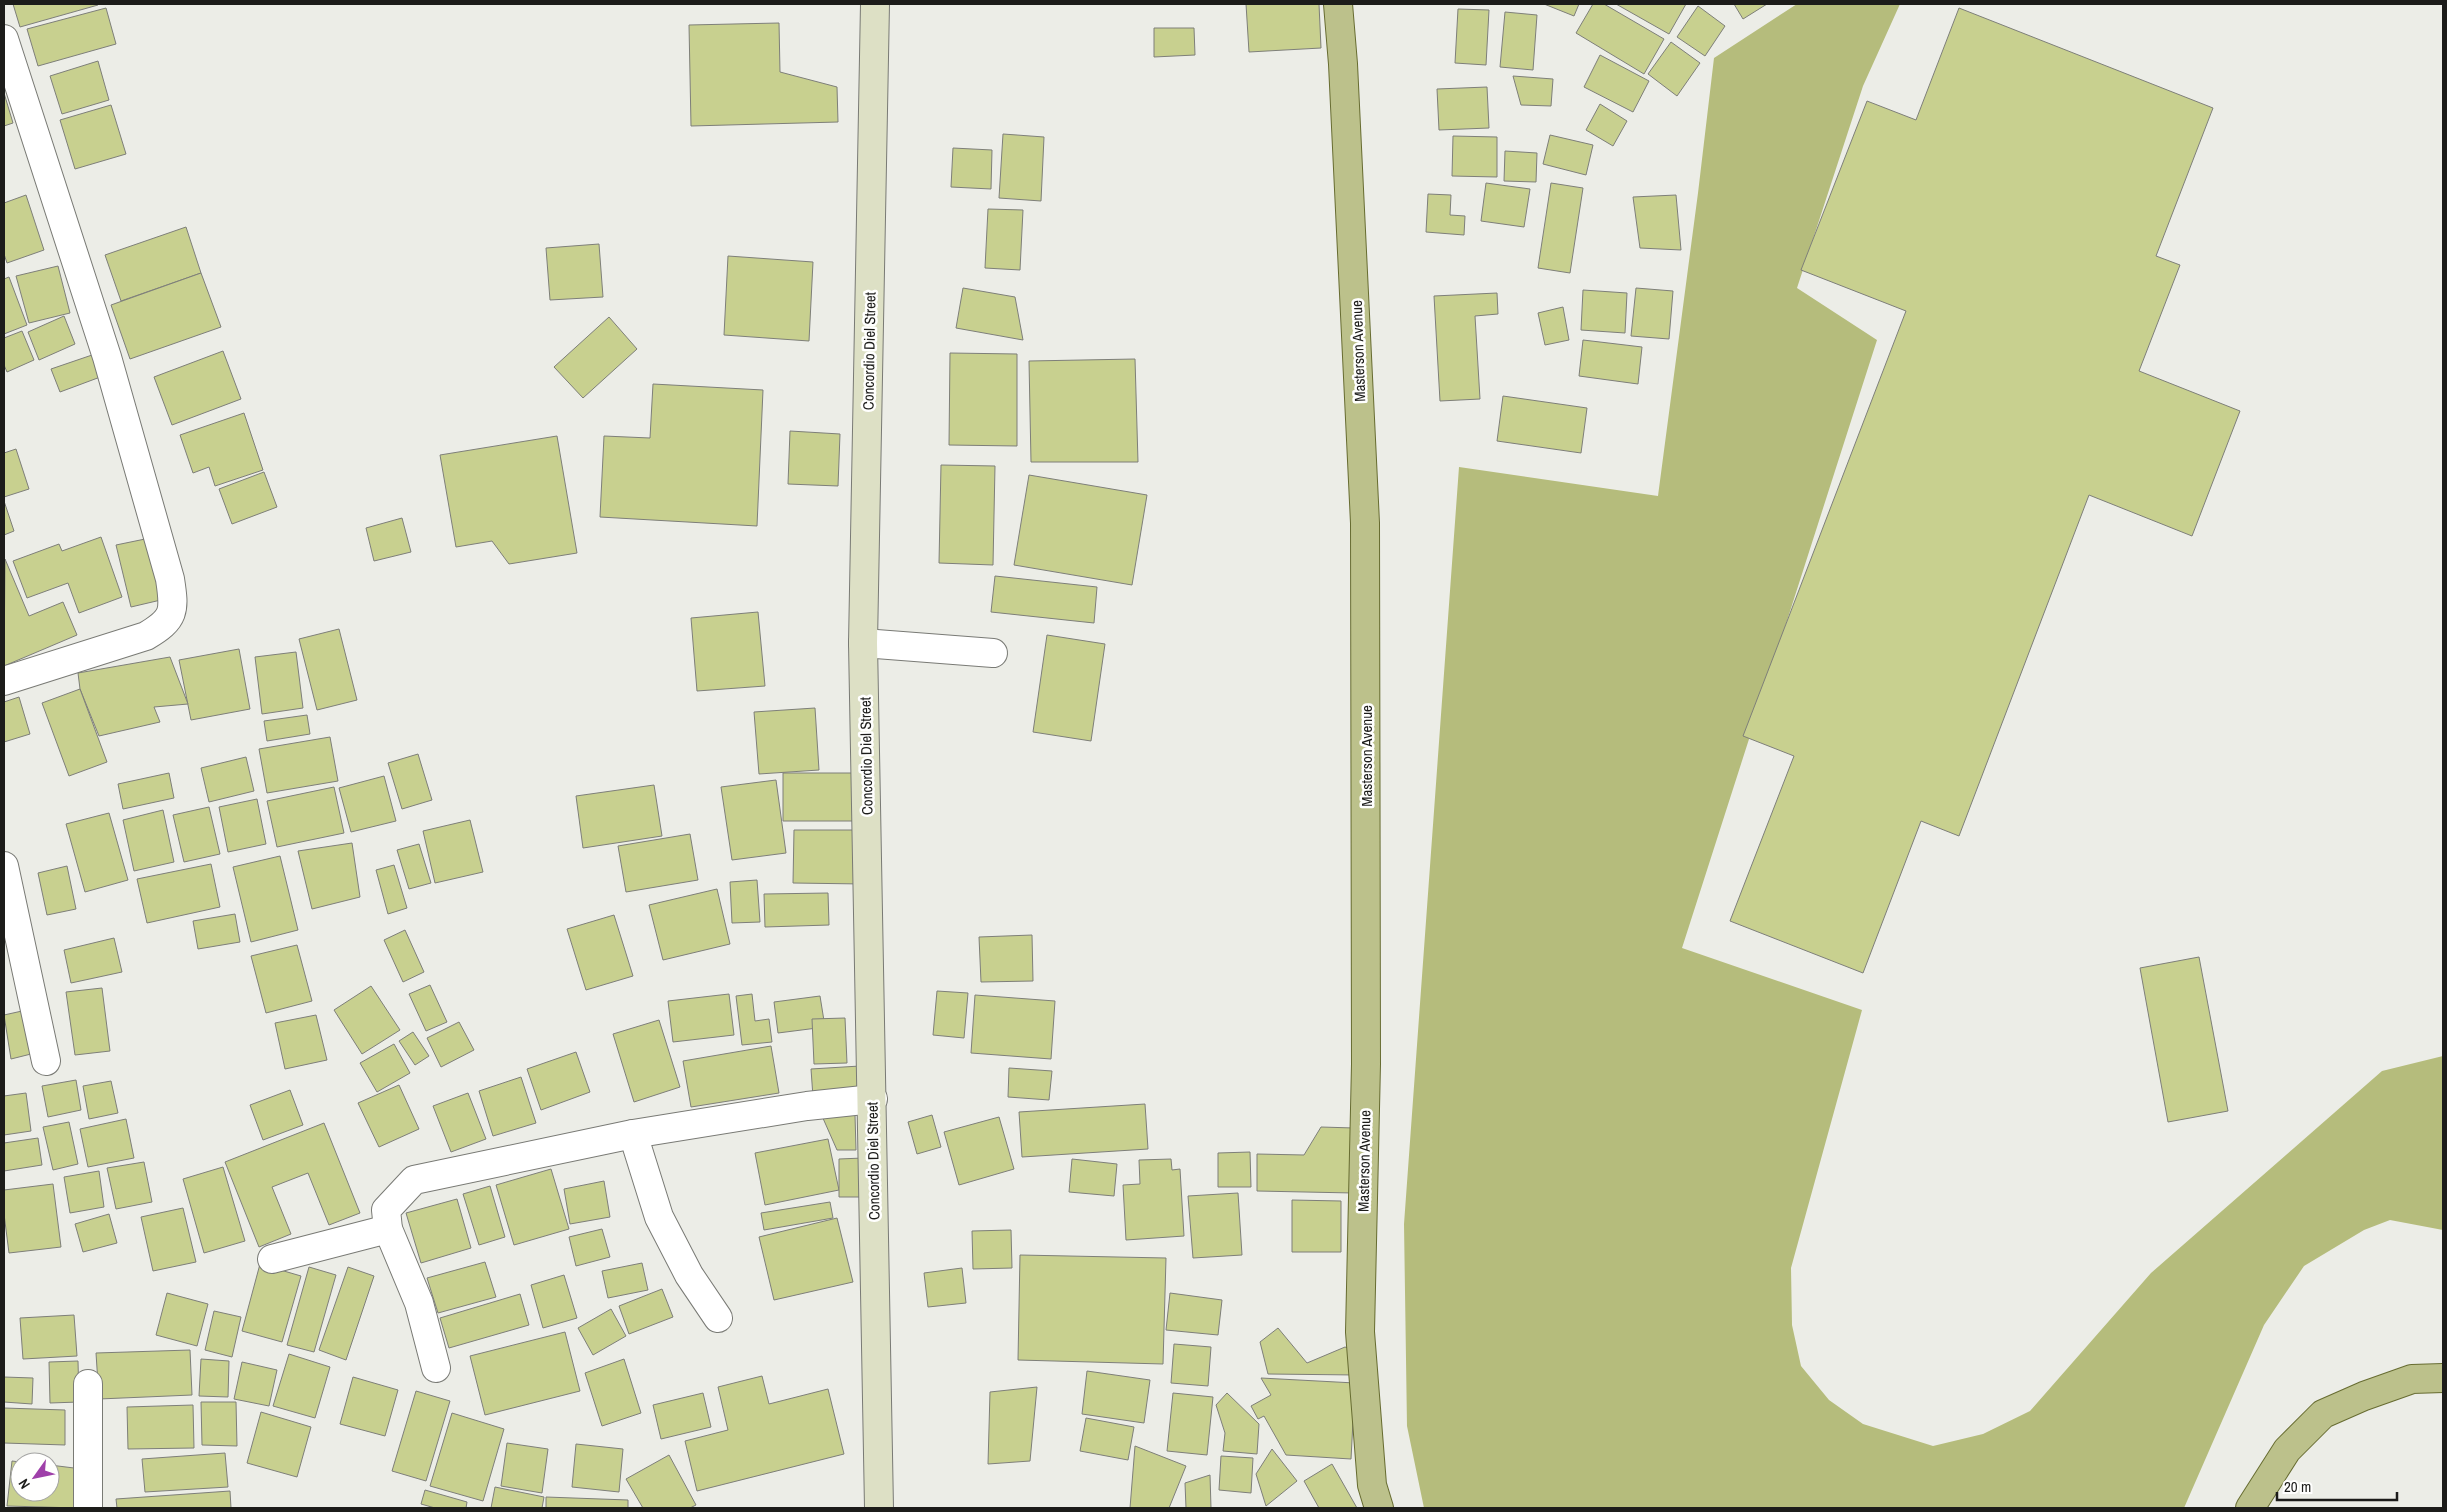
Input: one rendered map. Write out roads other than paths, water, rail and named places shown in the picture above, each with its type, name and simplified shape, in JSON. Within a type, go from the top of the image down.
[{"type":"main road","name":"Concordio Diel Street","points":[[875,4],[863,643],[878,1508]]},
{"type":"main road","name":"Masterson Avenue","points":[[1338,4],[1346,104],[1366,523],[1366,1064],[1360,1332],[1372,1476],[1379,1508]]},
{"type":"main road","points":[[2250,1508],[2287,1450],[2323,1414],[2364,1396],[2412,1379],[2443,1378]]},
{"type":"street","points":[[4,40],[107,357],[170,579],[174,603],[169,617],[161,627],[146,636],[4,681]]},
{"type":"street","points":[[863,643],[993,653]]},
{"type":"street","points":[[4,866],[46,1061]]},
{"type":"street","points":[[436,1368],[419,1303],[388,1229],[386,1210],[414,1180],[633,1134],[807,1106],[872,1099]]},
{"type":"street","points":[[633,1134],[659,1217],[689,1275],[718,1318]]},
{"type":"street","points":[[272,1259],[388,1229]]},
{"type":"street","points":[[88,1384],[88,1508]]}]
